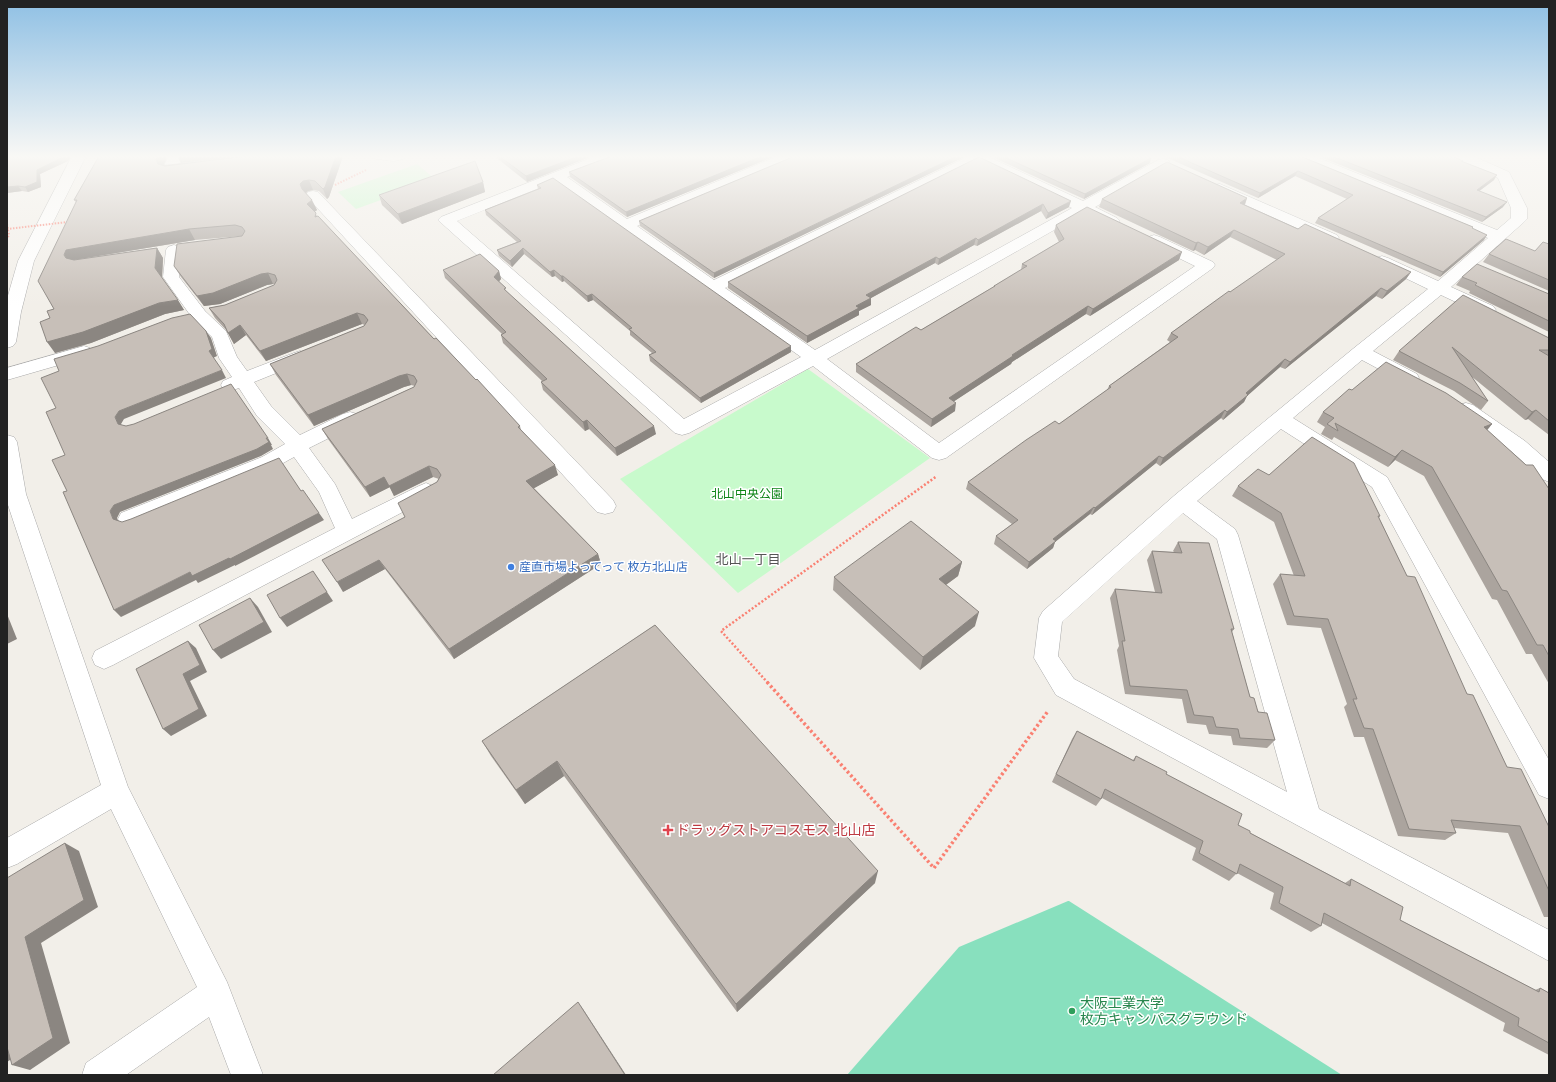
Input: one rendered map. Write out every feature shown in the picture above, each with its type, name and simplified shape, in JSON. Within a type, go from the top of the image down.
[{"type":"street","points":[[7,342],[12,312],[26,261],[54,206]]},
{"type":"street","points":[[324,206],[605,506]]},
{"type":"street","points":[[479,206],[446,220],[682,428],[814,358],[1083,207],[1208,266],[939,453],[814,358],[600,206]]},
{"type":"street","points":[[626,224],[668,206]]},
{"type":"street","points":[[713,287],[875,206]]},
{"type":"street","points":[[1260,206],[1341,243]]},
{"type":"street","points":[[1425,206],[1500,237]]},
{"type":"street","points":[[1519,206],[1519,219],[1500,237],[1475,266],[1441,287],[1280,418],[1182,501],[1051,618],[1046,658],[1065,687],[1549,946]]},
{"type":"street","points":[[174,250],[171,277],[200,315],[220,335],[228,358],[264,411],[289,435],[328,489],[347,532]]},
{"type":"street","points":[[1370,256],[1441,287],[1502,318]]},
{"type":"street","points":[[179,318],[218,311]]},
{"type":"street","points":[[7,374],[97,348]]},
{"type":"street","points":[[213,392],[313,351]]},
{"type":"street","points":[[1360,352],[1426,386]]},
{"type":"street","points":[[1453,401],[1518,446],[1549,474]]},
{"type":"street","points":[[129,520],[269,462],[320,433],[369,411]]},
{"type":"street","points":[[1280,418],[1380,482],[1549,786]]},
{"type":"street","points":[[7,442],[15,494],[116,791],[216,993],[247,1075]]},
{"type":"street","points":[[104,658],[434,486]]},
{"type":"street","points":[[1182,501],[1227,535],[1308,817]]},
{"type":"street","points":[[7,854],[116,791]]},
{"type":"street","points":[[98,1075],[216,993]]},
{"type":"path","points":[[7,229],[75,221]]},
{"type":"path","points":[[7,224],[9,235],[7,239]]},
{"type":"path","points":[[939,453],[952,466],[721,631],[934,868],[1065,687]]},
{"type":"green space","points":[[353,206],[363,206],[356,209]]},
{"type":"green space","name":"北山中央公園","points":[[808,369],[930,458],[738,593],[620,479]]},
{"type":"green space","name":"大阪工業大学 枚方キャンパスグラウンド","points":[[1068,901],[1342,1075],[847,1075],[959,947]]},
{"type":"building","points":[[74,206],[309,206],[316,213],[315,217],[318,216],[434,339],[436,338],[476,380],[477,379],[520,426],[518,427],[555,465],[526,481],[598,554],[449,649],[379,560],[337,582],[322,560],[405,517],[398,503],[437,482],[441,475],[437,469],[429,466],[389,486],[384,477],[365,487],[322,429],[414,387],[417,381],[414,376],[407,374],[399,376],[308,415],[270,364],[364,326],[368,320],[364,315],[357,313],[260,351],[240,325],[228,333],[224,324],[209,308],[225,305],[274,285],[277,280],[275,275],[268,273],[261,274],[213,293],[197,296],[174,266],[177,244],[242,236],[245,231],[242,227],[235,225],[189,229],[66,250],[64,255],[66,258],[74,260],[157,248],[155,268],[178,300],[159,303],[83,332],[47,342],[40,322],[50,318],[47,311],[54,309],[38,281]]},
{"type":"building","points":[[390,206],[418,206],[398,214]]},
{"type":"building","points":[[494,206],[593,206],[791,346],[700,398],[649,355],[656,352],[629,329],[632,328],[592,294],[587,296],[554,270],[550,272],[523,248],[510,261],[497,250],[521,241],[485,210]]},
{"type":"building","points":[[618,206],[639,206],[626,212]]},
{"type":"building","points":[[674,206],[852,206],[714,273],[639,221]]},
{"type":"building","points":[[880,206],[1038,206],[978,240],[976,238],[939,259],[936,257],[866,295],[871,298],[856,306],[859,308],[807,336],[728,282]]},
{"type":"building","points":[[1044,206],[1060,206],[1048,213]]},
{"type":"building","points":[[1118,206],[1248,206],[1298,229],[1305,224],[1411,272],[1387,291],[1381,288],[1290,362],[1285,359],[1246,393],[1248,395],[1227,412],[1225,410],[1163,458],[1159,456],[1095,508],[1094,507],[1053,539],[1056,541],[1029,562],[996,536],[1018,520],[968,482],[1026,440],[1055,421],[1059,424],[1111,387],[1109,386],[1178,337],[1171,333],[1229,291],[1230,292],[1285,254],[1234,230],[1208,247],[1198,242],[1196,243]]},
{"type":"building","points":[[1336,206],[1423,206],[1473,227],[1472,228],[1487,235],[1443,272],[1318,218]]},
{"type":"building","points":[[1459,206],[1501,206],[1486,217]]},
{"type":"building","points":[[1087,207],[1182,252],[1093,309],[1088,306],[1012,355],[1013,356],[949,398],[956,403],[932,419],[856,364],[916,327],[921,330],[1027,266],[1022,264],[1064,239],[1056,225]]},
{"type":"building","points":[[1506,239],[1535,251],[1543,242],[1549,244],[1549,280],[1489,254]]},
{"type":"building","points":[[480,254],[499,271],[494,277],[506,288],[504,289],[654,426],[615,448],[587,420],[583,422],[541,382],[547,379],[501,335],[506,332],[443,270]]},
{"type":"building","points":[[1477,264],[1549,294],[1549,321],[1475,285],[1477,283],[1462,277]]},
{"type":"building","points":[[1463,295],[1549,338],[1549,350],[1539,350],[1549,356],[1549,421],[1536,410],[1532,412],[1452,347],[1488,401],[1460,383],[1399,351]]},
{"type":"building","points":[[190,314],[206,331],[212,349],[209,351],[222,370],[119,411],[115,417],[118,424],[126,426],[134,424],[231,384],[268,438],[266,438],[269,442],[257,449],[114,505],[110,511],[113,519],[122,522],[131,519],[279,458],[301,491],[303,490],[319,513],[230,559],[229,558],[192,576],[190,572],[114,610],[63,492],[67,491],[52,460],[65,455],[46,412],[56,408],[41,378],[59,371],[54,359],[98,346],[172,318]]},
{"type":"building","points":[[1386,362],[1446,393],[1492,424],[1484,427],[1526,465],[1533,465],[1549,489],[1549,656],[1543,645],[1537,645],[1507,591],[1502,590],[1432,467],[1402,450],[1395,457],[1335,423],[1338,431],[1327,424],[1334,418],[1323,412],[1349,389],[1352,390]]},
{"type":"building","points":[[1312,437],[1354,463],[1407,576],[1415,577],[1467,694],[1473,695],[1507,767],[1521,769],[1549,827],[1549,891],[1520,826],[1451,820],[1456,833],[1409,829],[1373,729],[1364,728],[1353,699],[1357,699],[1328,619],[1294,616],[1280,574],[1305,576],[1281,513],[1238,486],[1258,469],[1269,475]]},
{"type":"building","points":[[911,521],[962,562],[939,579],[979,612],[923,657],[834,577]]},
{"type":"building","points":[[1178,542],[1209,543],[1234,629],[1231,629],[1250,697],[1254,698],[1258,712],[1267,713],[1275,740],[1240,738],[1238,729],[1216,727],[1213,717],[1194,715],[1187,690],[1130,686],[1122,641],[1125,641],[1115,589],[1162,593],[1152,551],[1182,553]]},
{"type":"building","points":[[313,571],[327,592],[280,618],[267,595]]},
{"type":"building","points":[[250,598],[264,622],[213,650],[199,625]]},
{"type":"building","points":[[655,625],[878,871],[736,1004],[557,761],[516,790],[482,741]]},
{"type":"building","points":[[188,641],[200,665],[183,674],[199,709],[163,729],[136,669]]},
{"type":"building","points":[[1077,731],[1134,761],[1136,756],[1167,772],[1166,774],[1242,814],[1238,825],[1250,831],[1250,833],[1350,886],[1351,879],[1403,907],[1400,920],[1539,992],[1540,988],[1549,993],[1549,1043],[1518,1026],[1519,1018],[1324,913],[1321,926],[1279,903],[1283,887],[1240,864],[1237,874],[1199,853],[1203,841],[1105,789],[1101,799],[1056,774]]},
{"type":"building","points":[[65,843],[84,900],[25,937],[53,1038],[12,1065],[7,1047],[7,878]]},
{"type":"building","points":[[578,1002],[625,1075],[493,1075]]},
{"type":"place","name":"産直市場よってって 枚方北山店","points":[[511,567]]},
{"type":"place","name":"ドラッグストアコスモス 北山店","points":[[668,830]]},
{"type":"place","name":"大阪工業大学 枚方キャンパスグラウンド","points":[[1072,1011]]},
{"type":"district","name":"北山一丁目","points":[[748,559]]}]
